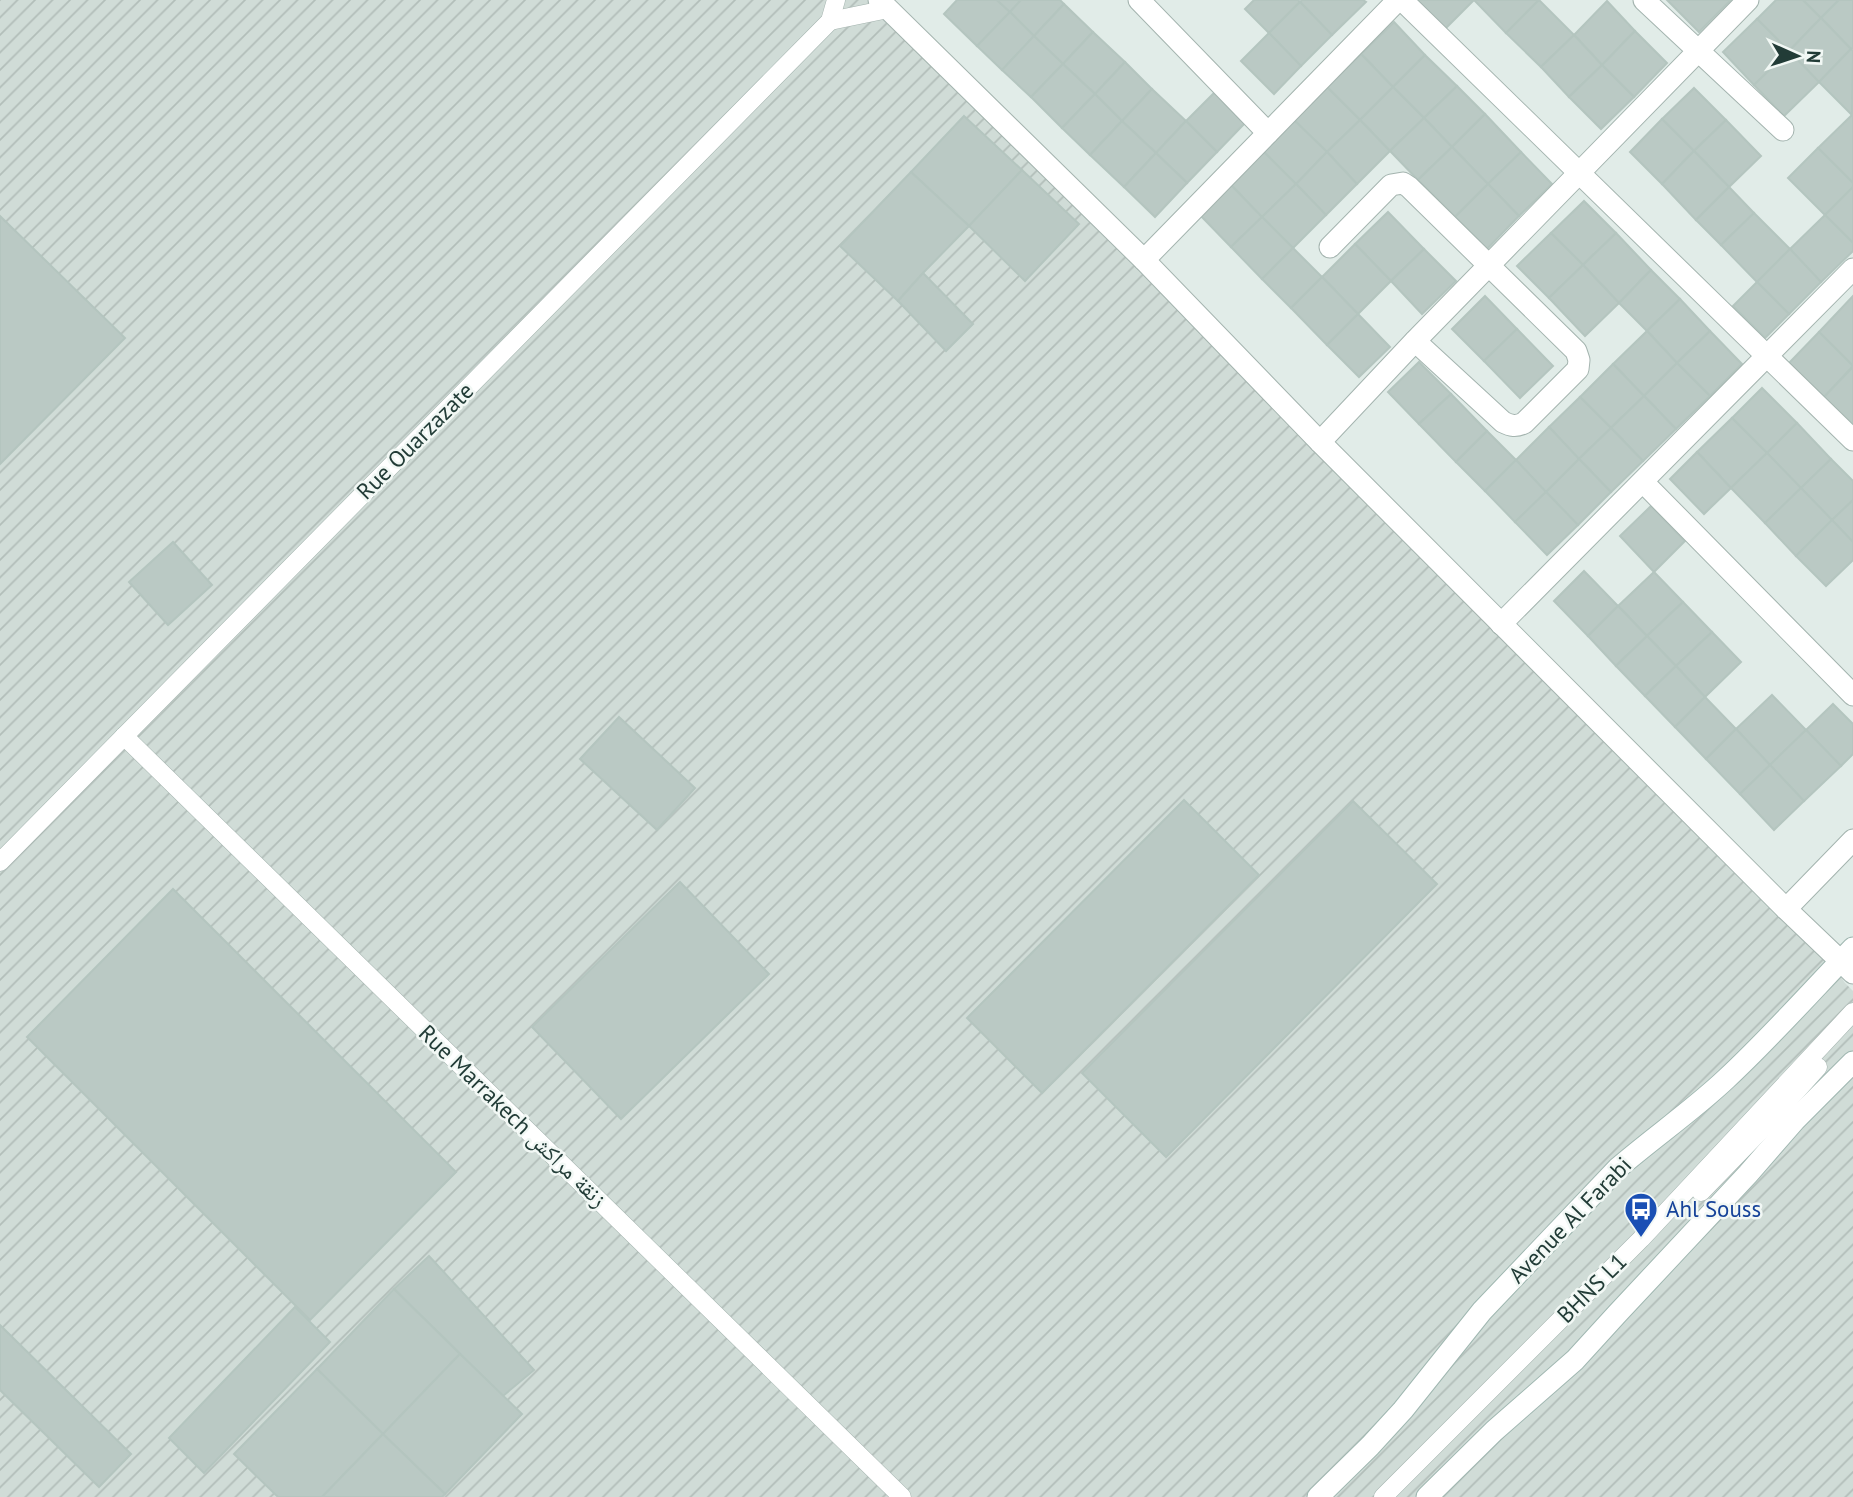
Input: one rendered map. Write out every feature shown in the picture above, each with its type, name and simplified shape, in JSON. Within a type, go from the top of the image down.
[{"type":"street","points":[[1139,0],[1268,133]]},
{"type":"street","points":[[1144,260],[1400,0],[1853,440]]},
{"type":"street","points":[[1644,0],[1783,130]]},
{"type":"street","points":[[1320,442],[1748,0]]},
{"type":"street","points":[[888,3],[1144,260],[1320,442],[1786,909],[1849,961]]},
{"type":"street","points":[[1329,247],[1391,185],[1402,184],[1409,187],[1576,351],[1578,369],[1524,423],[1509,425],[1415,341]]},
{"type":"street","points":[[1502,624],[1853,269]]},
{"type":"street","points":[[1643,482],[1853,695]]},
{"type":"street","points":[[1786,909],[1853,840]]},
{"type":"street","name":"Avenue Al Farabi","points":[[1318,1497],[1403,1410],[1482,1311],[1618,1168],[1728,1078],[1849,961]]},
{"type":"street","points":[[1427,1497],[1494,1431],[1553,1381],[1597,1338],[1795,1120],[1853,1062]]},
{"type":"lane","points":[[831,21],[836,0]]},
{"type":"lane","points":[[831,21],[888,3]]},
{"type":"lane","name":"Rue Ouarzazate","points":[[0,862],[831,21]]},
{"type":"lane","name":"Rue Marrakech زنقة مراكش","points":[[124,736],[902,1497]]},
{"type":"lane","name":"BHNS L1","points":[[1383,1497],[1641,1239],[1853,1012]]},
{"type":"lane","name":"BHNS L1","points":[[1397,1497],[1746,1146],[1853,1027]]},
{"type":"shaded area","points":[[0,0],[889,0],[1794,909],[1853,991],[1853,1497],[0,1497]]},
{"type":"building","points":[[957,0],[997,0],[1010,12],[977,46],[944,14]]},
{"type":"building","points":[[997,0],[1021,0],[1010,12]]},
{"type":"building","points":[[1021,0],[1060,0],[1064,4],[1034,36],[1010,12]]},
{"type":"building","points":[[1254,0],[1300,2],[1269,33],[1245,9]]},
{"type":"building","points":[[1411,0],[1474,0],[1442,32]]},
{"type":"building","points":[[1474,0],[1539,0],[1506,33]]},
{"type":"building","points":[[1539,0],[1574,35],[1541,67],[1506,33]]},
{"type":"building","points":[[1667,0],[1731,0],[1699,32]]},
{"type":"building","points":[[1776,0],[1803,0],[1821,18],[1789,51],[1757,19]]},
{"type":"building","points":[[1803,0],[1839,0],[1821,18]]},
{"type":"building","points":[[1839,0],[1853,0],[1851,49],[1821,18]]},
{"type":"building","points":[[1607,1],[1635,31],[1602,65],[1574,35]]},
{"type":"building","points":[[1300,2],[1366,2],[1332,35]]},
{"type":"building","points":[[1300,2],[1332,35],[1301,66],[1269,33]]},
{"type":"building","points":[[1064,4],[1093,32],[1063,64],[1034,36]]},
{"type":"building","points":[[1010,12],[1034,36],[1002,70],[977,46]]},
{"type":"building","points":[[1821,18],[1851,49],[1819,82],[1789,51]]},
{"type":"building","points":[[1757,19],[1789,51],[1754,85],[1723,52]]},
{"type":"building","points":[[1394,22],[1425,55],[1393,87],[1361,54]]},
{"type":"building","points":[[1635,31],[1667,63],[1634,97],[1602,65]]},
{"type":"building","points":[[1093,32],[1125,62],[1095,94],[1063,64]]},
{"type":"building","points":[[1269,33],[1301,66],[1274,94],[1241,61]]},
{"type":"building","points":[[1574,35],[1602,65],[1569,97],[1541,67]]},
{"type":"building","points":[[1034,36],[1063,64],[1031,97],[1002,70]]},
{"type":"building","points":[[1851,49],[1853,51],[1852,115],[1819,82]]},
{"type":"building","points":[[1789,51],[1819,82],[1784,116],[1754,85]]},
{"type":"building","points":[[1361,54],[1393,87],[1360,120],[1327,87]]},
{"type":"building","points":[[1425,55],[1457,86],[1424,118],[1393,87]]},
{"type":"building","points":[[1125,62],[1152,89],[1122,121],[1095,94]]},
{"type":"building","points":[[1063,64],[1095,94],[1062,128],[1031,97]]},
{"type":"building","points":[[1602,65],[1634,97],[1601,129],[1569,97]]},
{"type":"building","points":[[1457,86],[1485,114],[1452,147],[1424,118]]},
{"type":"building","points":[[1327,87],[1360,120],[1327,152],[1294,120]]},
{"type":"building","points":[[1393,87],[1424,118],[1390,151],[1360,120]]},
{"type":"building","points":[[1694,88],[1726,120],[1694,151],[1662,119]]},
{"type":"building","points":[[1152,89],[1186,121],[1156,153],[1122,121]]},
{"type":"building","points":[[1215,92],[1246,122],[1217,152],[1186,121]]},
{"type":"building","points":[[1095,94],[1122,121],[1090,155],[1062,128]]},
{"type":"building","points":[[1485,114],[1521,152],[1488,184],[1452,147]]},
{"type":"building","points":[[964,116],[1022,170],[969,226],[911,172]]},
{"type":"building","points":[[1853,116],[1853,183],[1818,148]]},
{"type":"building","points":[[1424,118],[1452,147],[1418,180],[1390,151]]},
{"type":"building","points":[[1662,119],[1694,151],[1662,184],[1630,152]]},
{"type":"building","points":[[1294,120],[1327,152],[1296,184],[1263,151]]},
{"type":"building","points":[[1360,120],[1390,151],[1357,184],[1327,152]]},
{"type":"building","points":[[1726,120],[1761,156],[1729,187],[1694,151]]},
{"type":"building","points":[[1122,121],[1156,153],[1124,187],[1090,155]]},
{"type":"building","points":[[1186,121],[1217,152],[1187,183],[1156,153]]},
{"type":"building","points":[[1452,147],[1488,184],[1455,217],[1418,180]]},
{"type":"building","points":[[1818,148],[1853,183],[1853,187],[1825,215],[1788,178]]},
{"type":"building","points":[[1263,151],[1296,184],[1262,217],[1230,184]]},
{"type":"building","points":[[1694,151],[1729,187],[1696,220],[1662,184]]},
{"type":"building","points":[[1327,152],[1357,184],[1326,215],[1296,184]]},
{"type":"building","points":[[1521,152],[1552,184],[1519,216],[1488,184]]},
{"type":"building","points":[[1156,153],[1187,183],[1155,217],[1124,187]]},
{"type":"building","points":[[1022,170],[1079,224],[1025,281],[969,226]]},
{"type":"building","points":[[911,172],[969,226],[898,301],[840,246]]},
{"type":"building","points":[[1230,184],[1262,217],[1231,247],[1199,214]]},
{"type":"building","points":[[1296,184],[1326,215],[1293,248],[1262,217]]},
{"type":"building","points":[[1488,184],[1519,216],[1487,249],[1455,217]]},
{"type":"building","points":[[1729,187],[1754,213],[1721,245],[1696,220]]},
{"type":"building","points":[[1853,187],[1853,243],[1825,215]]},
{"type":"building","points":[[1584,201],[1616,233],[1583,265],[1551,233]]},
{"type":"building","points":[[1388,212],[1424,249],[1391,281],[1355,244]]},
{"type":"building","points":[[1754,213],[1790,249],[1757,282],[1721,245]]},
{"type":"building","points":[[1825,215],[1853,243],[1853,251],[1821,282],[1790,249]]},
{"type":"building","points":[[0,216],[125,338],[0,464]]},
{"type":"building","points":[[1262,217],[1293,248],[1262,279],[1231,247]]},
{"type":"building","points":[[1551,233],[1583,265],[1549,298],[1517,266]]},
{"type":"building","points":[[1616,233],[1651,270],[1619,303],[1583,265]]},
{"type":"building","points":[[1355,244],[1391,281],[1358,314],[1322,277]]},
{"type":"building","points":[[1293,248],[1322,277],[1291,308],[1262,279]]},
{"type":"building","points":[[1424,249],[1456,281],[1422,314],[1391,281]]},
{"type":"building","points":[[1790,249],[1821,282],[1789,314],[1757,282]]},
{"type":"building","points":[[1583,265],[1619,303],[1585,336],[1549,298]]},
{"type":"building","points":[[1651,270],[1680,299],[1647,331],[1619,303]]},
{"type":"building","points":[[923,273],[973,324],[946,351],[898,301]]},
{"type":"building","points":[[1322,277],[1358,314],[1327,345],[1291,308]]},
{"type":"building","points":[[1757,282],[1789,314],[1765,338],[1733,306]]},
{"type":"building","points":[[1485,296],[1517,329],[1484,361],[1452,329]]},
{"type":"building","points":[[1853,296],[1853,366],[1819,332]]},
{"type":"building","points":[[1680,299],[1710,331],[1677,363],[1647,331]]},
{"type":"building","points":[[1358,314],[1390,347],[1359,377],[1327,345]]},
{"type":"building","points":[[1517,329],[1553,366],[1520,398],[1484,361]]},
{"type":"building","points":[[1647,331],[1677,363],[1644,396],[1613,364]]},
{"type":"building","points":[[1710,331],[1742,364],[1710,396],[1677,363]]},
{"type":"building","points":[[1819,332],[1853,366],[1824,397],[1789,363]]},
{"type":"building","points":[[1419,362],[1451,394],[1419,424],[1388,392]]},
{"type":"building","points":[[1677,363],[1710,396],[1676,429],[1644,396]]},
{"type":"building","points":[[1613,364],[1644,396],[1611,428],[1580,397]]},
{"type":"building","points":[[1853,367],[1853,425],[1824,397]]},
{"type":"building","points":[[1762,388],[1797,423],[1767,453],[1732,418]]},
{"type":"building","points":[[1451,394],[1487,431],[1456,462],[1419,424]]},
{"type":"building","points":[[1644,396],[1676,429],[1643,461],[1611,428]]},
{"type":"building","points":[[1580,397],[1611,428],[1579,459],[1549,427]]},
{"type":"building","points":[[1732,418],[1767,453],[1731,488],[1697,452]]},
{"type":"building","points":[[1797,423],[1831,459],[1801,488],[1767,453]]},
{"type":"building","points":[[1549,427],[1579,459],[1546,492],[1516,460]]},
{"type":"building","points":[[1611,428],[1643,461],[1611,492],[1579,459]]},
{"type":"building","points":[[1487,431],[1516,460],[1485,491],[1456,462]]},
{"type":"building","points":[[1697,452],[1731,488],[1704,514],[1670,479]]},
{"type":"building","points":[[1767,453],[1801,488],[1765,523],[1731,488]]},
{"type":"building","points":[[1579,459],[1611,492],[1578,525],[1546,492]]},
{"type":"building","points":[[1831,459],[1853,481],[1853,500],[1832,520],[1801,488]]},
{"type":"building","points":[[1516,460],[1546,492],[1515,522],[1485,491]]},
{"type":"building","points":[[1801,488],[1832,520],[1796,556],[1765,523]]},
{"type":"building","points":[[1546,492],[1578,525],[1547,555],[1515,522]]},
{"type":"building","points":[[1853,500],[1853,542],[1832,520]]},
{"type":"building","points":[[1651,506],[1685,541],[1654,572],[1620,536]]},
{"type":"building","points":[[1832,520],[1853,542],[1853,560],[1826,586],[1796,556]]},
{"type":"building","points":[[173,542],[212,585],[168,625],[129,582]]},
{"type":"building","points":[[1584,571],[1618,606],[1588,636],[1554,601]]},
{"type":"building","points":[[1654,572],[1683,602],[1647,636],[1618,606]]},
{"type":"building","points":[[1683,602],[1712,632],[1676,666],[1647,636]]},
{"type":"building","points":[[1618,606],[1647,636],[1616,666],[1588,636]]},
{"type":"building","points":[[1712,632],[1741,662],[1705,697],[1676,666]]},
{"type":"building","points":[[1647,636],[1676,666],[1645,696],[1616,666]]},
{"type":"building","points":[[1676,666],[1705,697],[1675,727],[1645,696]]},
{"type":"building","points":[[1772,695],[1806,730],[1770,765],[1736,729]]},
{"type":"building","points":[[1705,697],[1736,729],[1706,759],[1675,727]]},
{"type":"building","points":[[1833,704],[1853,724],[1853,754],[1841,766],[1806,730]]},
{"type":"building","points":[[619,717],[695,788],[657,830],[580,759]]},
{"type":"building","points":[[1736,729],[1770,765],[1740,794],[1706,759]]},
{"type":"building","points":[[1806,730],[1841,766],[1804,801],[1770,765]]},
{"type":"building","points":[[1770,765],[1804,801],[1774,830],[1740,794]]},
{"type":"building","points":[[1184,800],[1259,875],[1042,1093],[967,1018]]},
{"type":"building","points":[[1353,801],[1437,884],[1166,1157],[1082,1073]]},
{"type":"building","points":[[680,882],[769,974],[621,1119],[532,1027]]},
{"type":"building","points":[[173,889],[456,1172],[310,1320],[27,1037]]},
{"type":"building","points":[[429,1256],[534,1370],[503,1396],[394,1289]]},
{"type":"building","points":[[394,1289],[460,1354],[383,1434],[317,1369]]},
{"type":"building","points":[[295,1307],[330,1342],[204,1473],[169,1438]]},
{"type":"building","points":[[0,1325],[131,1454],[99,1487],[0,1390]]},
{"type":"building","points":[[460,1354],[522,1414],[445,1494],[383,1434]]},
{"type":"building","points":[[317,1369],[383,1434],[322,1497],[278,1497],[234,1454]]},
{"type":"building","points":[[383,1434],[445,1494],[442,1497],[322,1497]]},
{"type":"place","name":"Ahl Souss","points":[[1641,1239]]}]
